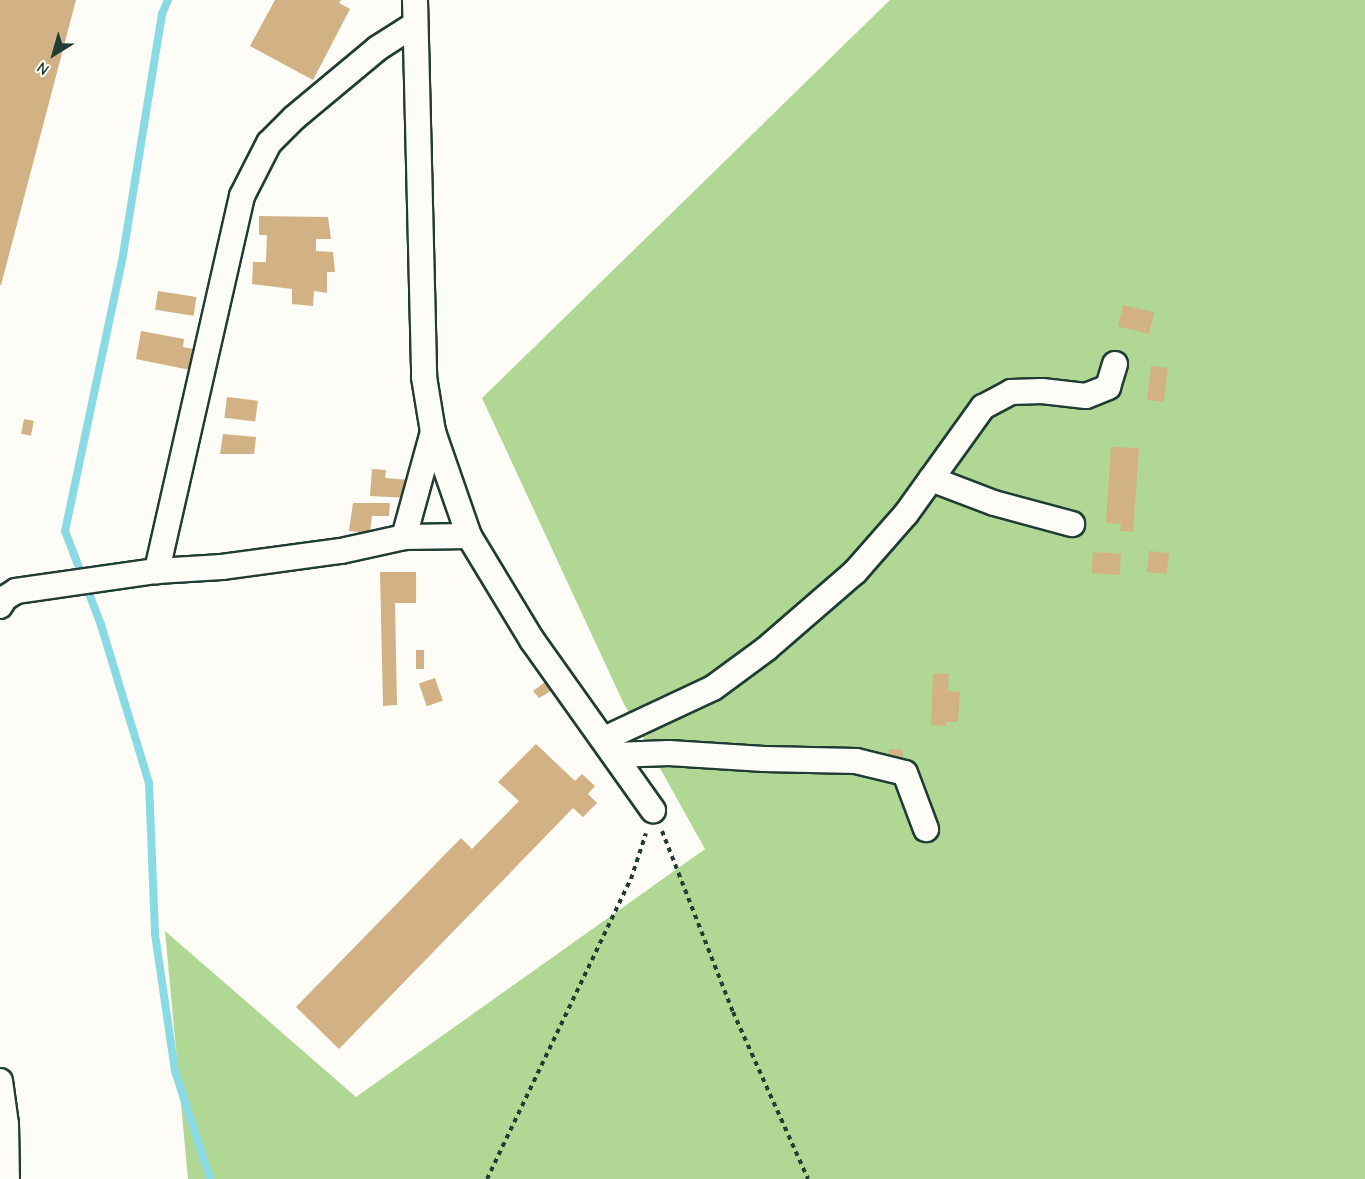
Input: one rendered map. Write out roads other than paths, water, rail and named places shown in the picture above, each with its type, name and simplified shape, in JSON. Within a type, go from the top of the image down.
[{"type":"street","points":[[415,0],[424,377],[433,432],[469,536],[532,640],[653,810]]},
{"type":"street","points":[[157,571],[242,196],[269,143],[294,118],[378,48],[414,26]]},
{"type":"street","points":[[609,747],[713,688],[766,649],[855,572],[906,514],[983,406],[1011,392],[1042,391],[1086,396],[1108,387],[1115,364]]},
{"type":"street","points":[[404,537],[433,432]]},
{"type":"street","points":[[931,479],[994,503],[1071,524]]},
{"type":"street","points":[[0,606],[5,598],[16,591],[157,571],[222,567],[341,551],[404,537],[469,536]]},
{"type":"street","points":[[609,747],[764,759],[856,761],[905,773],[912,800],[926,829]]},
{"type":"street","points":[[0,1081],[6,1124],[7,1179]]},
{"type":"waterway","points":[[168,0],[162,14],[123,256],[65,531],[101,625],[149,783],[155,934],[175,1071],[210,1179]]}]
